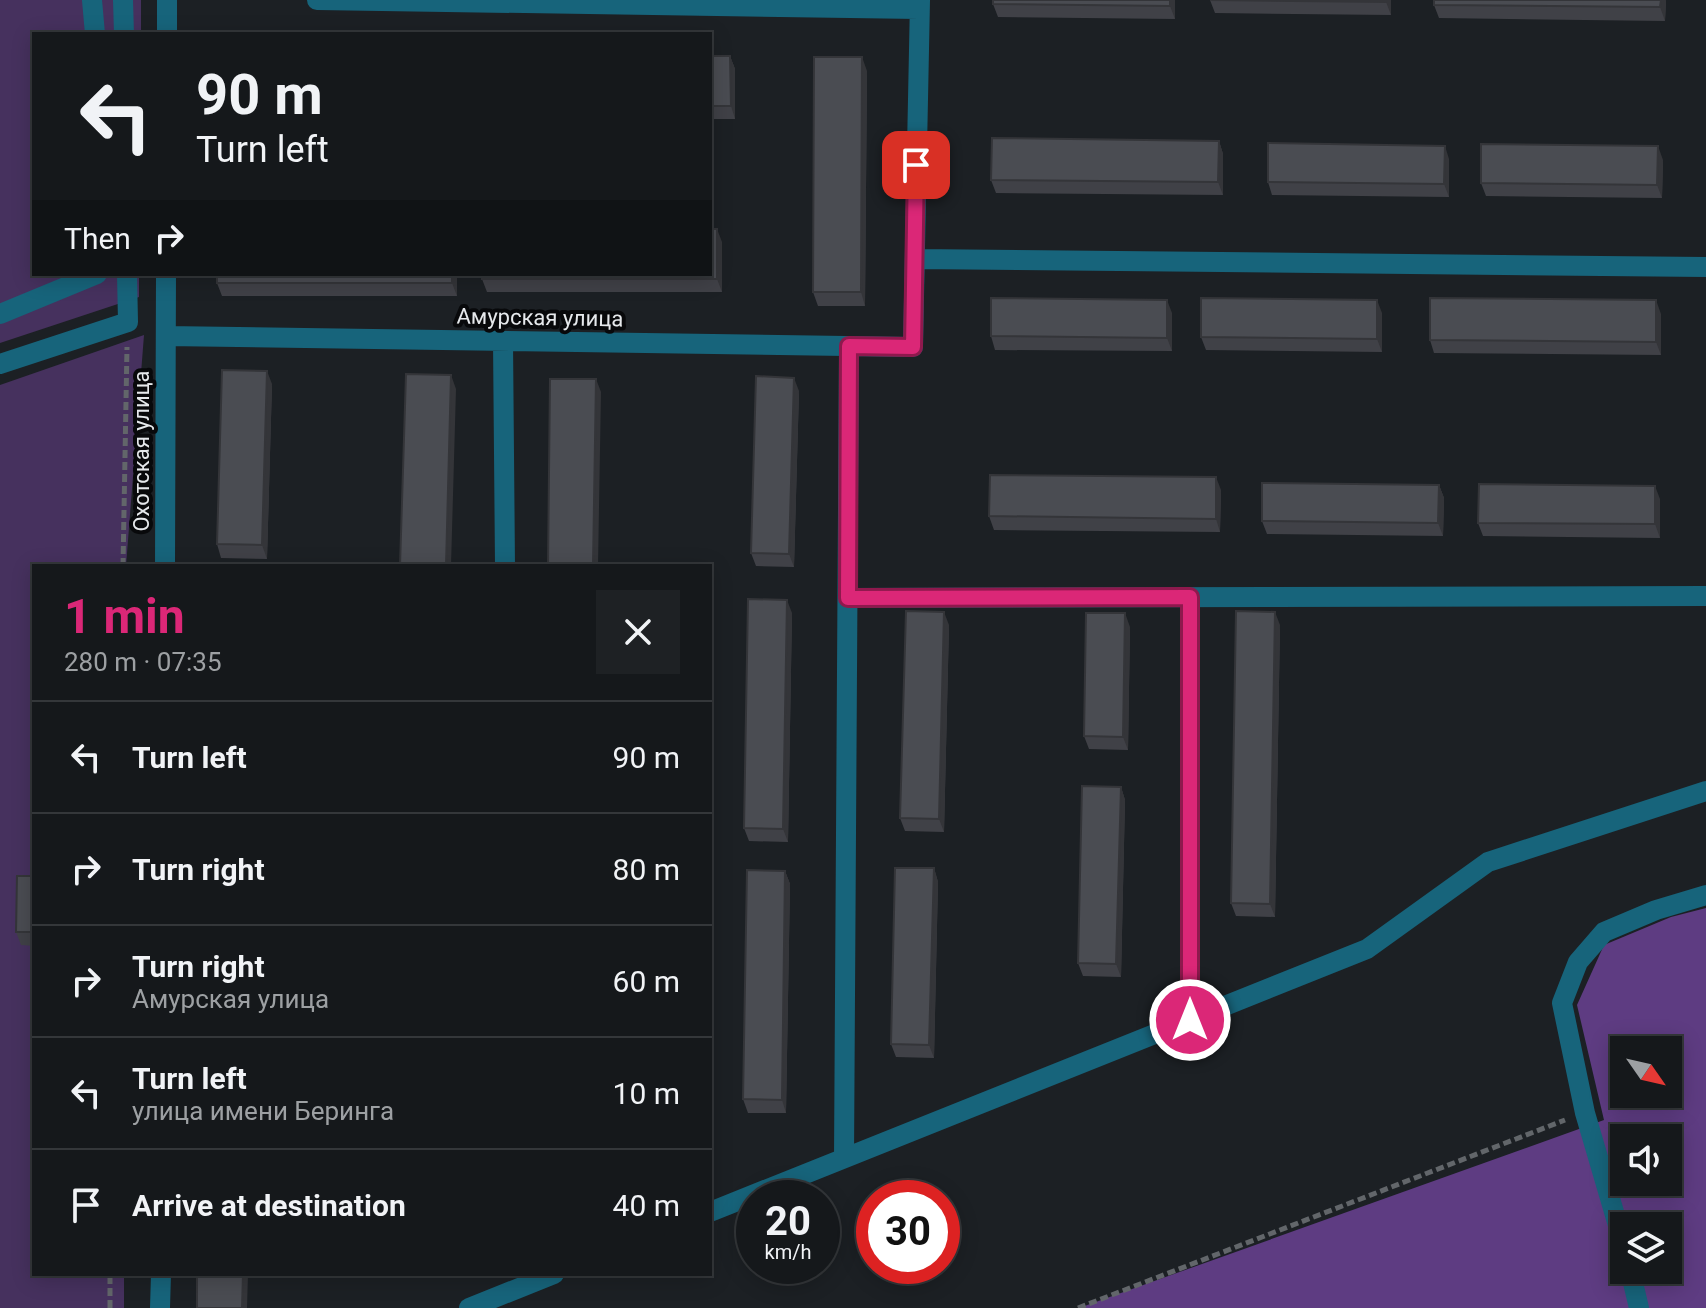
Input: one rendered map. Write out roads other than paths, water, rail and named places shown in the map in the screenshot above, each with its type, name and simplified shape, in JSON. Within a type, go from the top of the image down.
[{"type":"street","points":[[92,0],[95,32]]},
{"type":"street","points":[[123,0],[124,32]]},
{"type":"street","points":[[167,0],[167,32]]},
{"type":"street","points":[[317,0],[920,5],[915,259],[1706,267]]},
{"type":"street","name":"Амурская улица","points":[[166,336],[913,347],[915,259]]},
{"type":"street","points":[[0,314],[92,276]]},
{"type":"street","points":[[0,364],[128,322],[127,276]]},
{"type":"street","name":"Охотская улица","points":[[165,564],[166,276]]},
{"type":"street","points":[[503,341],[505,564]]},
{"type":"street","points":[[844,1158],[849,346]]},
{"type":"street","points":[[848,598],[1706,596]]},
{"type":"street","points":[[1190,597],[1190,1020]]},
{"type":"street","points":[[712,1211],[1367,949],[1488,862],[1706,791]]},
{"type":"street","points":[[1614,1212],[1585,1113],[1562,1003],[1578,962],[1604,932],[1656,910],[1706,895]]},
{"type":"street","points":[[160,1308],[161,1276]]},
{"type":"street","points":[[469,1308],[509,1283],[544,1276]]},
{"type":"street","points":[[1633,1284],[1639,1308]]}]
